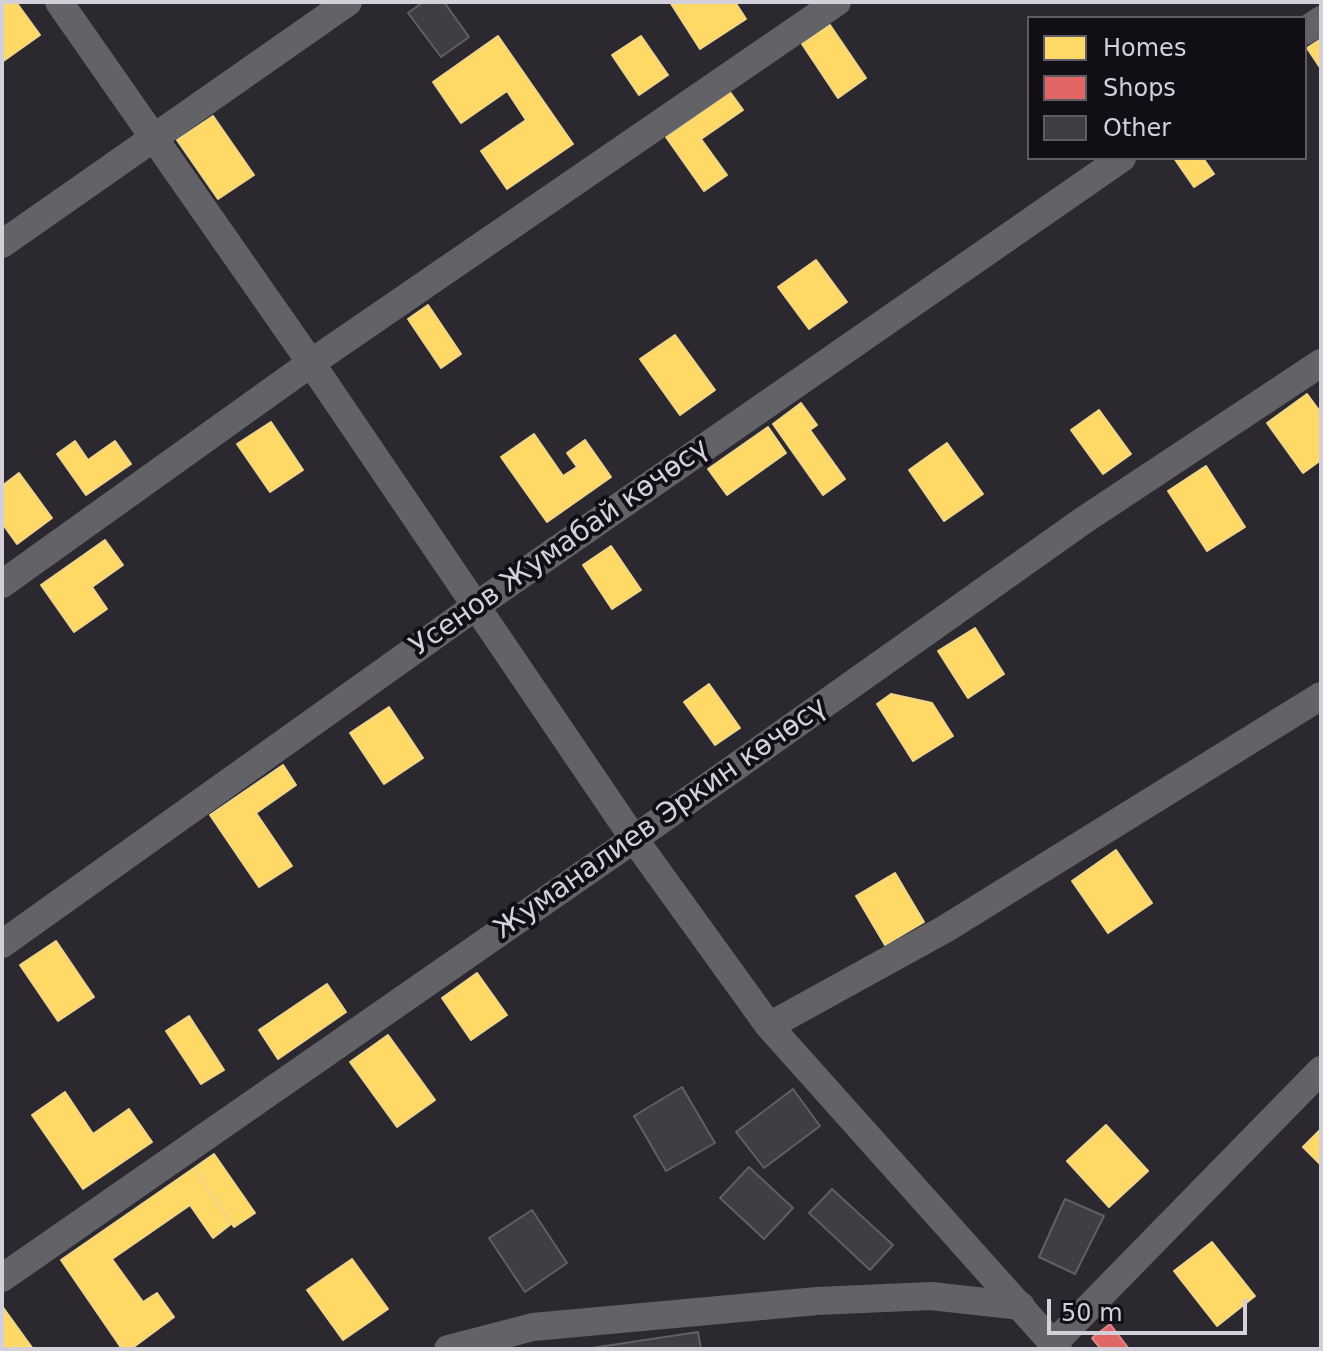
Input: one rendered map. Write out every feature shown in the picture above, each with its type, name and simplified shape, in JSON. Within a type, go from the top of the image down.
[{"type":"street","points":[[59,2],[311,363],[634,839],[769,1026],[1056,1346],[1321,1070]]},
{"type":"street","points":[[2,244],[348,2]]},
{"type":"street","points":[[2,584],[311,363],[837,2]]},
{"type":"street","name":"Усенов Жумабай көчөсү","points":[[2,944],[476,606],[1119,160]]},
{"type":"street","name":"Жуманалиев Эркин көчөсү","points":[[2,1278],[634,839],[1084,520],[1321,363]]},
{"type":"street","points":[[769,1026],[945,929],[1321,696]]},
{"type":"street","points":[[448,1349],[533,1327],[817,1301],[931,1296],[1021,1306]]},
{"type":"building: Homes","points":[[2,2],[16,2],[40,35],[2,62]]},
{"type":"building: Homes","points":[[670,2],[735,2],[746,19],[700,49]]},
{"type":"building: Homes","points":[[830,25],[866,78],[838,98],[802,44]]},
{"type":"building: Homes","points":[[498,36],[573,144],[507,189],[481,151],[526,120],[507,91],[461,123],[433,82]]},
{"type":"building: Homes","points":[[641,36],[668,75],[639,95],[612,55]]},
{"type":"building: Homes","points":[[1321,39],[1321,69],[1307,48]]},
{"type":"building: Homes","points":[[730,92],[743,110],[701,139],[727,175],[704,191],[666,137]]},
{"type":"building: Homes","points":[[213,116],[254,175],[218,199],[177,140]]},
{"type":"building: Homes","points":[[1175,160],[1204,160],[1214,174],[1194,187]]},
{"type":"building: Homes","points":[[816,260],[847,302],[809,329],[778,287]]},
{"type":"building: Homes","points":[[428,305],[461,354],[441,368],[408,319]]},
{"type":"building: Homes","points":[[675,335],[715,390],[680,415],[640,359]]},
{"type":"building: Homes","points":[[1307,394],[1321,413],[1321,460],[1303,473],[1267,423]]},
{"type":"building: Homes","points":[[801,403],[817,425],[810,430],[845,479],[823,495],[773,424]]},
{"type":"building: Homes","points":[[1099,410],[1131,454],[1103,474],[1071,430]]},
{"type":"building: Homes","points":[[271,422],[303,470],[270,492],[237,444]]},
{"type":"building: Homes","points":[[768,427],[786,453],[727,495],[708,469]]},
{"type":"building: Homes","points":[[534,434],[563,476],[577,467],[567,453],[585,440],[611,477],[547,522],[501,457]]},
{"type":"building: Homes","points":[[75,441],[88,460],[115,441],[131,464],[86,495],[57,454]]},
{"type":"building: Homes","points":[[947,443],[983,494],[944,521],[909,470]]},
{"type":"building: Homes","points":[[1206,466],[1245,527],[1207,551],[1168,491]]},
{"type":"building: Homes","points":[[19,473],[52,518],[17,544],[2,523],[2,486]]},
{"type":"building: Homes","points":[[105,540],[123,565],[92,587],[107,609],[74,632],[41,585]]},
{"type":"building: Homes","points":[[611,546],[641,590],[612,609],[583,565]]},
{"type":"building: Homes","points":[[975,628],[1004,674],[968,698],[938,651]]},
{"type":"building: Homes","points":[[709,684],[740,728],[715,745],[684,702]]},
{"type":"building: Homes","points":[[891,694],[932,703],[953,736],[913,761],[877,704]]},
{"type":"building: Homes","points":[[389,707],[423,758],[384,784],[350,733]]},
{"type":"building: Homes","points":[[283,765],[296,785],[256,813],[292,866],[259,887],[210,815]]},
{"type":"building: Homes","points":[[1116,850],[1152,903],[1108,933],[1072,881]]},
{"type":"building: Homes","points":[[895,873],[924,922],[885,945],[856,896]]},
{"type":"building: Homes","points":[[56,941],[94,997],[58,1021],[20,965]]},
{"type":"building: Homes","points":[[477,973],[507,1015],[471,1040],[442,998]]},
{"type":"building: Homes","points":[[327,984],[346,1012],[278,1059],[259,1030]]},
{"type":"building: Homes","points":[[189,1016],[224,1070],[201,1084],[166,1031]]},
{"type":"building: Homes","points":[[388,1035],[435,1100],[397,1127],[350,1062]]},
{"type":"building: Homes","points":[[65,1092],[93,1134],[129,1109],[152,1142],[83,1189],[32,1115]]},
{"type":"building: Homes","points":[[1106,1125],[1148,1171],[1109,1207],[1067,1161]]},
{"type":"building: Homes","points":[[1321,1129],[1321,1165],[1303,1147]]},
{"type":"building: Homes","points":[[214,1154],[255,1213],[234,1227],[194,1168]]},
{"type":"building: Homes","points":[[194,1168],[231,1224],[213,1238],[190,1205],[112,1259],[143,1302],[157,1293],[174,1317],[131,1349],[122,1349],[61,1260]]},
{"type":"building: Homes","points":[[1212,1242],[1255,1296],[1217,1326],[1174,1271]]},
{"type":"building: Homes","points":[[352,1259],[388,1309],[343,1340],[307,1290]]},
{"type":"building: Homes","points":[[2,1306],[33,1349],[2,1349]]},
{"type":"building: Shops","points":[[1110,1324],[1129,1349],[1101,1349],[1092,1338]]},
{"type":"building: Other","points":[[423,2],[444,2],[469,37],[441,57],[408,13]]},
{"type":"building: Other","points":[[682,1087],[715,1143],[666,1171],[634,1116]]},
{"type":"building: Other","points":[[793,1089],[820,1126],[764,1168],[736,1132]]},
{"type":"building: Other","points":[[749,1167],[793,1208],[764,1239],[720,1198]]},
{"type":"building: Other","points":[[832,1189],[893,1245],[870,1270],[809,1213]]},
{"type":"building: Other","points":[[1065,1199],[1104,1216],[1075,1274],[1039,1257]]},
{"type":"building: Other","points":[[532,1210],[567,1263],[525,1292],[489,1238]]},
{"type":"building: Other","points":[[698,1332],[701,1349],[585,1349]]}]
